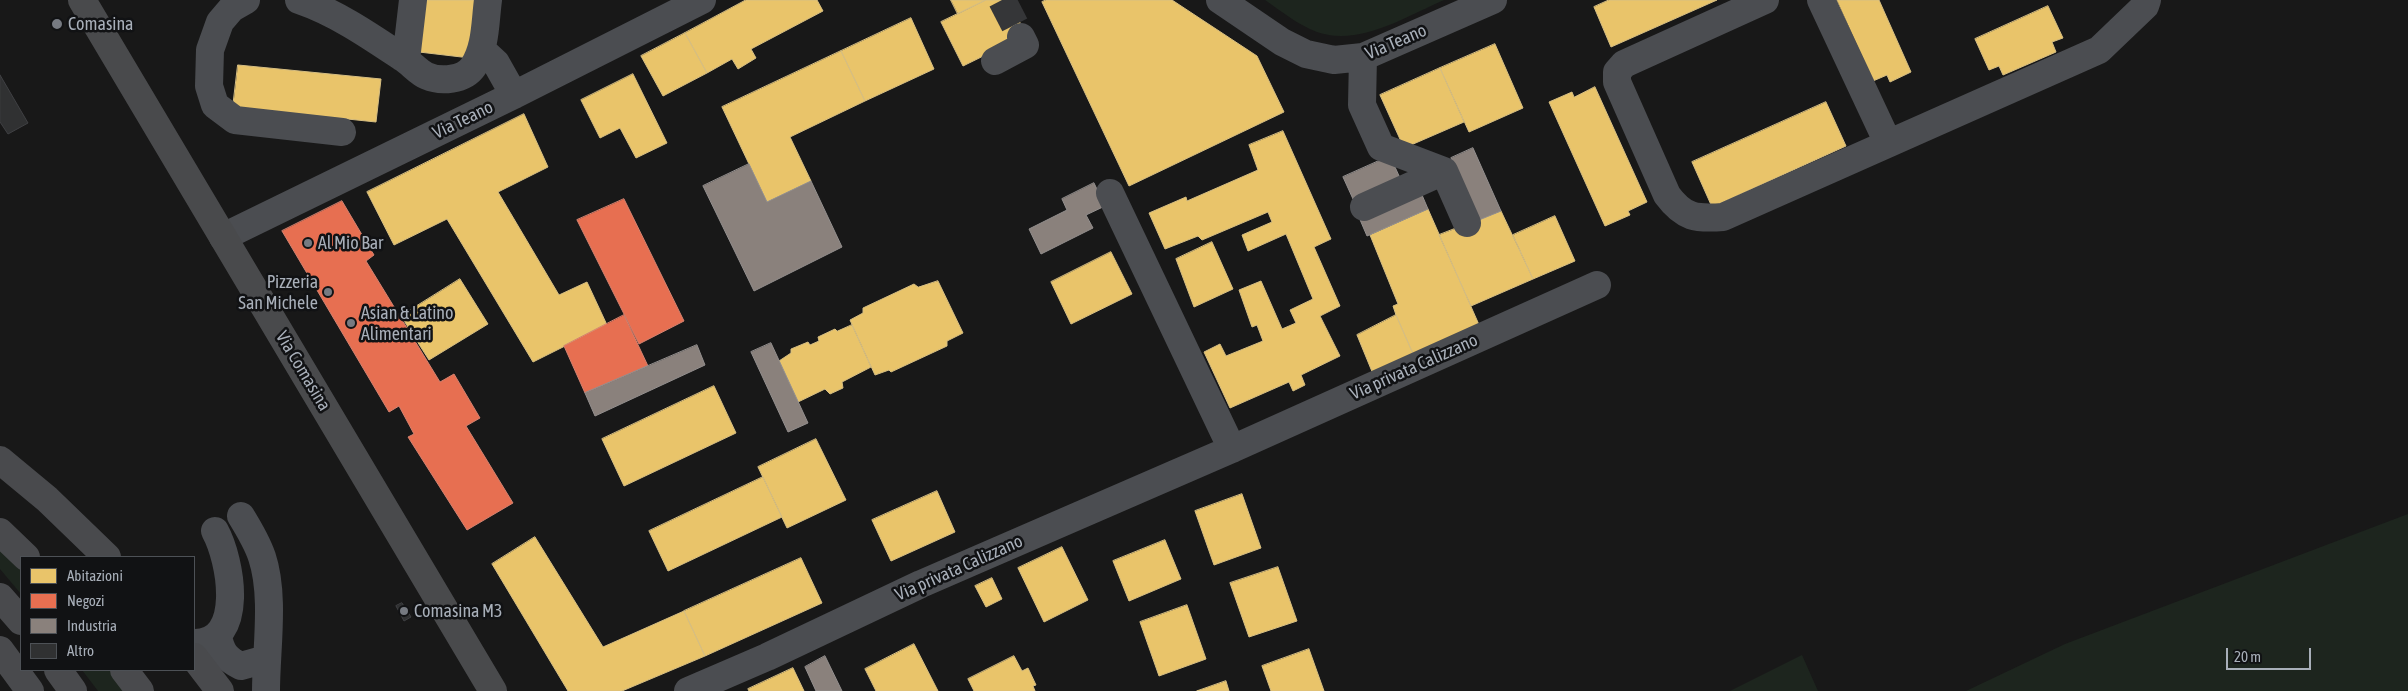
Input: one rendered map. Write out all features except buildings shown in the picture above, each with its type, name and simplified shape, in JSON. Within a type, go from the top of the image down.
[{"type":"highway","points":[[0,460],[47,498],[106,556]]},
{"type":"highway","points":[[0,532],[25,556]]},
{"type":"highway","points":[[0,596],[20,620]]},
{"type":"highway","points":[[0,650],[30,691]]},
{"type":"highway","points":[[195,658],[220,691]]},
{"type":"highway","points":[[59,671],[74,691]]},
{"type":"highway","points":[[125,671],[140,691]]},
{"type":"main road","name":"Via Comasina","points":[[82,0],[493,691]]},
{"type":"street","points":[[246,0],[232,8],[220,22],[210,50],[208,86],[215,105],[235,120],[342,132]]},
{"type":"street","points":[[299,0],[330,12],[406,60],[427,76],[454,80],[472,69],[482,50],[488,0]]},
{"type":"street","points":[[406,60],[413,0]]},
{"type":"street","name":"Via Teano","points":[[223,237],[514,95],[702,0]]},
{"type":"street","name":"Via Teano","points":[[1220,0],[1282,42],[1306,54],[1334,60],[1363,57],[1493,0]]},
{"type":"street","points":[[1765,0],[1624,64],[1617,72],[1616,82],[1667,195],[1677,209],[1699,219],[1723,217],[2099,50],[2145,6],[2147,0]]},
{"type":"street","points":[[1821,0],[1888,143]]},
{"type":"street","points":[[995,60],[1025,45],[1021,37]]},
{"type":"street","points":[[482,50],[496,63],[514,95]]},
{"type":"street","points":[[1363,57],[1362,105],[1381,147],[1444,171],[1467,223]]},
{"type":"street","points":[[1364,207],[1444,171]]},
{"type":"street","points":[[1110,193],[1232,449]]},
{"type":"street","name":"Via privata Calizzano","points":[[688,691],[767,657],[921,584],[1232,449],[1597,285]]},
{"type":"street","points":[[241,516],[254,537],[263,559],[269,616],[266,691]]},
{"type":"street","points":[[215,531],[223,545],[228,564],[230,601],[226,620],[206,640],[220,649],[228,660],[241,666],[266,659]]},
{"type":"shaded area","points":[[1265,0],[1444,0],[1382,28],[1349,36],[1333,36],[1303,26]]},
{"type":"shaded area","points":[[2408,514],[2408,691],[1966,691],[2065,644]]},
{"type":"shaded area","points":[[0,548],[20,567],[20,593],[0,569]]},
{"type":"shaded area","points":[[1802,655],[1818,691],[1730,691]]},
{"type":"shaded area","points":[[83,671],[112,671],[126,691],[98,691]]},
{"type":"tunnel","points":[[1002,0],[1021,37]]},
{"type":"place","name":"Comasina","points":[[57,24]]},
{"type":"place","name":"Al Mio Bar","points":[[308,243]]},
{"type":"place","name":"Pizzeria San Michele","points":[[328,292]]},
{"type":"place","name":"Asian & Latino Alimentari","points":[[351,323]]},
{"type":"place","name":"Comasina M3","points":[[404,611]]}]
